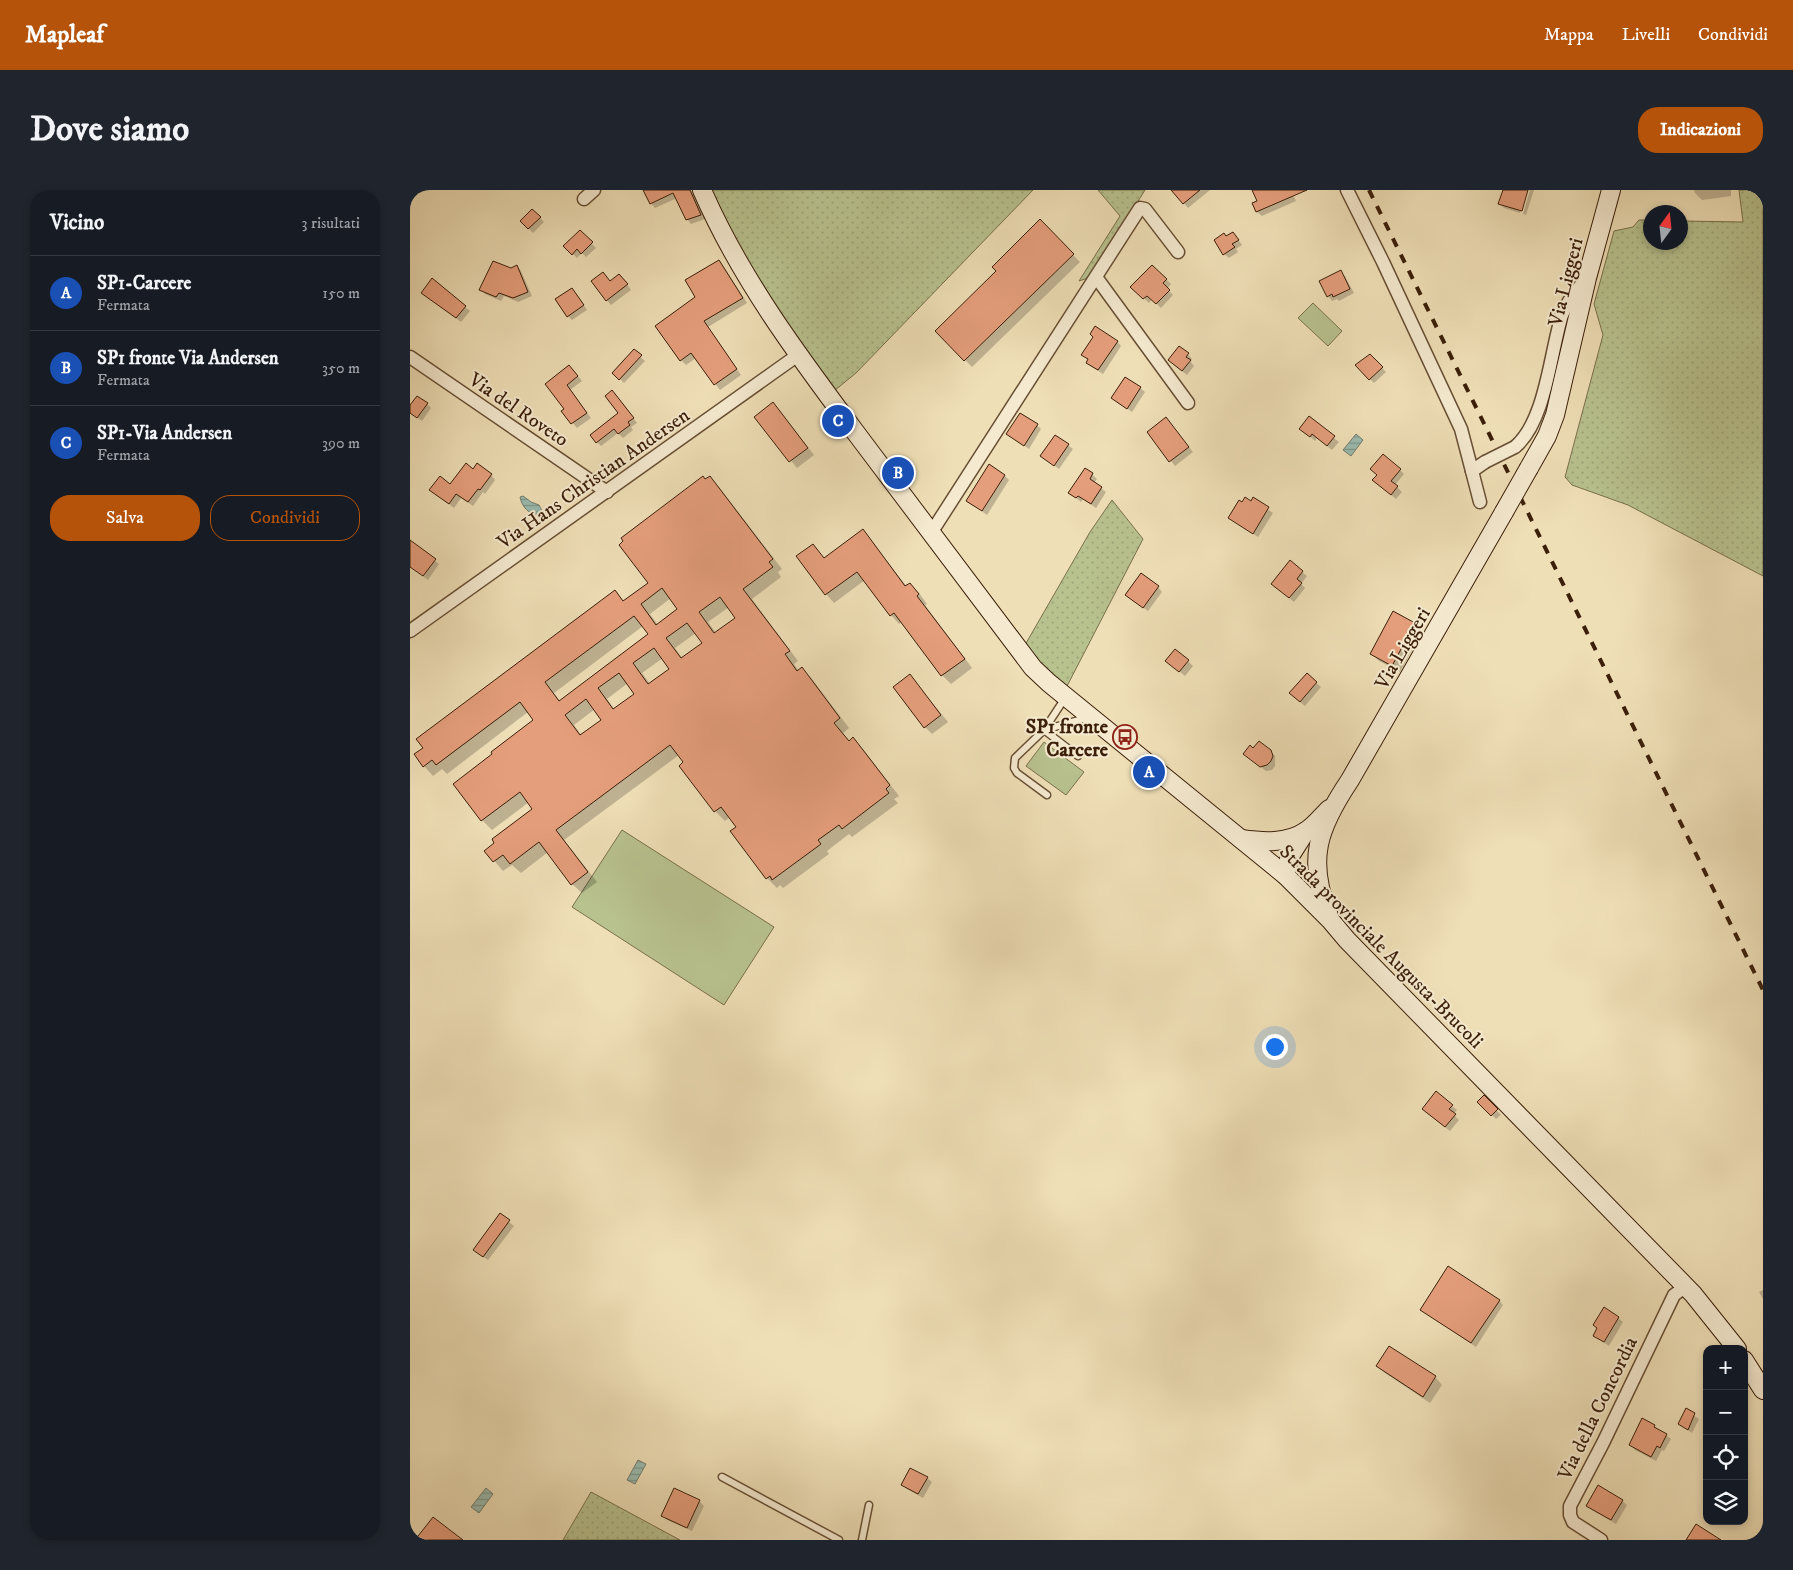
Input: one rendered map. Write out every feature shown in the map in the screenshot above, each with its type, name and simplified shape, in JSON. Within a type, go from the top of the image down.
[{"type":"main road","name":"Strada provinciale Augusta-Brucoli","points":[[702,190],[711,211],[745,274],[798,355],[1033,668],[1065,697],[1285,875],[1331,921],[1346,940],[1685,1286],[1735,1345]]},
{"type":"main road","name":"Via Liggeri","points":[[1334,804],[1350,780],[1547,436],[1555,415],[1587,278],[1612,190]]},
{"type":"main road","points":[[1285,875],[1290,856],[1306,831],[1334,804]]},
{"type":"main road","points":[[1285,875],[1302,864],[1317,846],[1334,804]]},
{"type":"main road","points":[[1241,839],[1266,842],[1286,839],[1306,831]]},
{"type":"main road","points":[[1317,846],[1316,875],[1321,898],[1331,921]]},
{"type":"main road","points":[[1748,1366],[1763,1390]]},
{"type":"street","points":[[584,199],[594,190]]},
{"type":"street","points":[[1347,190],[1461,429],[1480,502]]},
{"type":"street","points":[[931,533],[1140,208],[1145,209],[1178,252]]},
{"type":"street","points":[[1096,277],[1188,403]]},
{"type":"street","points":[[1472,471],[1485,462],[1515,447],[1523,440],[1538,409],[1563,314],[1571,298],[1587,278]]},
{"type":"street","name":"Via Hans Christian Andersen","points":[[410,631],[798,355]]},
{"type":"street","name":"Via del Roveto","points":[[410,357],[607,492]]},
{"type":"street","name":"Via della Concordia","points":[[1602,1540],[1573,1522],[1570,1515],[1571,1502],[1603,1443],[1674,1295],[1685,1286]]},
{"type":"lane","points":[[1047,795],[1017,773],[1014,768],[1015,758],[1044,730],[1065,697]]},
{"type":"lane","points":[[1044,730],[1090,717]]},
{"type":"lane","points":[[1044,730],[1078,756]]},
{"type":"lane","points":[[722,1477],[839,1540]]},
{"type":"lane","points":[[862,1540],[869,1506]]},
{"type":"green space","points":[[711,190],[1033,190],[856,373],[834,391],[759,284],[731,233]]},
{"type":"green space","points":[[1098,190],[1145,190],[1091,277],[1079,281],[1120,216]]},
{"type":"green space","points":[[1739,190],[1763,190],[1763,576],[1628,505],[1572,485],[1565,477],[1603,335],[1594,304],[1614,231],[1633,227],[1639,220],[1643,220],[1643,250],[1688,250],[1688,221],[1743,222]]},
{"type":"green space","points":[[1313,303],[1342,331],[1328,346],[1298,318]]},
{"type":"green space","points":[[1112,500],[1143,539],[1066,688],[1040,663],[1025,645],[1090,532]]},
{"type":"green space","points":[[1044,742],[1084,772],[1066,795],[1026,766]]},
{"type":"green space","points":[[622,830],[774,927],[724,1005],[572,907]]},
{"type":"green space","points":[[591,1492],[680,1540],[563,1540]]},
{"type":"water","points":[[1356,434],[1363,440],[1351,456],[1343,450]]},
{"type":"water","points":[[523,496],[539,505],[542,511],[539,514],[529,512],[521,501],[520,497]]},
{"type":"water","points":[[638,1460],[646,1464],[635,1484],[627,1480]]},
{"type":"water","points":[[486,1488],[493,1494],[479,1513],[471,1507]]},
{"type":"building","points":[[643,190],[690,190],[701,215],[686,220],[673,193],[650,204]]},
{"type":"building","points":[[1171,190],[1200,190],[1183,204]]},
{"type":"building","points":[[1252,190],[1307,190],[1256,212],[1252,203],[1257,201]]},
{"type":"building","points":[[1503,190],[1528,190],[1522,211],[1498,204]]},
{"type":"building","points":[[532,209],[541,217],[528,229],[520,221]]},
{"type":"building","points":[[1040,219],[1074,254],[964,361],[935,331],[996,271],[992,267]]},
{"type":"building","points":[[580,230],[593,242],[581,254],[577,249],[572,255],[563,246]]},
{"type":"building","points":[[1233,232],[1239,240],[1232,244],[1235,247],[1223,255],[1214,240],[1224,233],[1226,236]]},
{"type":"building","points":[[719,260],[743,298],[704,321],[737,369],[714,385],[691,353],[680,361],[655,326],[695,297],[685,280]]},
{"type":"building","points":[[493,261],[511,268],[517,265],[528,292],[513,298],[499,293],[496,297],[479,290]]},
{"type":"building","points":[[1152,265],[1167,279],[1163,283],[1170,290],[1156,304],[1147,296],[1143,299],[1130,287]]},
{"type":"building","points":[[1341,270],[1350,289],[1333,297],[1332,294],[1327,297],[1319,281]]},
{"type":"building","points":[[603,272],[610,281],[619,274],[628,284],[606,301],[591,281]]},
{"type":"building","points":[[432,278],[466,306],[456,318],[421,293]]},
{"type":"building","points":[[572,288],[584,305],[567,317],[555,299]]},
{"type":"building","points":[[1095,326],[1118,341],[1098,370],[1086,363],[1088,359],[1081,355],[1093,337],[1090,334]]},
{"type":"building","points":[[1179,346],[1189,353],[1186,357],[1191,360],[1182,371],[1168,360]]},
{"type":"building","points":[[634,349],[642,355],[619,380],[612,373]]},
{"type":"building","points":[[1370,354],[1383,367],[1369,380],[1355,365]]},
{"type":"building","points":[[569,365],[578,376],[567,385],[587,413],[571,424],[561,411],[564,409],[545,384]]},
{"type":"building","points":[[1125,377],[1141,387],[1127,409],[1111,398]]},
{"type":"building","points":[[612,390],[634,418],[628,422],[630,425],[618,434],[614,429],[596,443],[590,435],[618,413],[605,396]]},
{"type":"building","points":[[417,396],[428,403],[417,418],[410,413],[410,405]]},
{"type":"building","points":[[773,402],[808,448],[789,462],[754,417]]},
{"type":"building","points":[[1020,413],[1038,424],[1024,446],[1006,434]]},
{"type":"building","points":[[1309,416],[1335,436],[1327,446],[1312,434],[1310,437],[1299,429]]},
{"type":"building","points":[[1166,417],[1189,447],[1169,462],[1147,432]]},
{"type":"building","points":[[1055,435],[1069,444],[1054,466],[1040,456]]},
{"type":"building","points":[[1383,454],[1401,469],[1391,481],[1398,486],[1391,495],[1372,480],[1377,475],[1370,469]]},
{"type":"building","points":[[466,463],[473,469],[477,463],[492,474],[468,502],[456,494],[449,504],[429,490],[440,476],[450,484]]},
{"type":"building","points":[[989,464],[1005,475],[982,511],[966,501]]},
{"type":"building","points":[[1085,468],[1093,473],[1090,479],[1102,487],[1091,504],[1078,496],[1076,498],[1068,493]]},
{"type":"building","points":[[703,476],[705,479],[710,476],[773,559],[769,562],[773,567],[743,589],[790,651],[785,654],[797,671],[802,667],[840,718],[834,723],[849,741],[853,737],[890,785],[886,789],[889,793],[842,829],[839,825],[818,840],[821,844],[772,880],[770,876],[766,879],[730,831],[736,827],[721,807],[714,812],[679,766],[683,762],[670,745],[556,830],[588,872],[571,885],[539,842],[510,864],[503,855],[493,862],[484,851],[494,843],[492,839],[532,809],[520,792],[481,821],[453,784],[533,720],[520,702],[436,765],[432,760],[423,767],[414,754],[423,748],[416,739],[615,590],[623,601],[648,583],[619,545],[623,541],[621,538]],"holes":[[[662,588],[677,609],[656,625],[641,604]],[[720,597],[735,618],[714,633],[699,612]],[[634,616],[648,634],[559,701],[545,682]],[[687,623],[702,643],[681,658],[666,638]],[[654,648],[669,669],[648,684],[633,663]],[[619,673],[634,694],[613,709],[598,688]],[[586,699],[601,720],[580,735],[565,715]]]},
{"type":"building","points":[[1245,497],[1251,501],[1253,497],[1269,507],[1253,534],[1228,518],[1239,500],[1242,502]]},
{"type":"building","points":[[863,529],[905,586],[910,583],[919,594],[917,596],[965,659],[941,676],[894,613],[890,616],[857,572],[825,595],[796,556],[813,544],[824,558]]},
{"type":"building","points":[[410,540],[436,559],[423,576],[410,567]]},
{"type":"building","points":[[1290,560],[1303,571],[1297,579],[1302,583],[1289,598],[1271,584]]},
{"type":"building","points":[[1141,573],[1159,586],[1143,608],[1125,595]]},
{"type":"building","points":[[1393,611],[1415,623],[1392,666],[1370,654]]},
{"type":"building","points":[[1175,649],[1189,660],[1179,672],[1165,661]]},
{"type":"building","points":[[1307,673],[1317,682],[1300,702],[1289,693]]},
{"type":"building","points":[[910,674],[941,715],[924,728],[893,687]]},
{"type":"building","points":[[1259,741],[1271,750],[1273,756],[1267,765],[1260,767],[1243,754],[1250,745],[1253,748]]},
{"type":"building","points":[[1436,1091],[1453,1105],[1449,1109],[1456,1114],[1445,1127],[1422,1109]]},
{"type":"building","points":[[1484,1095],[1498,1109],[1491,1116],[1477,1102]]},
{"type":"building","points":[[500,1213],[510,1220],[483,1257],[473,1250]]},
{"type":"building","points":[[1448,1266],[1500,1300],[1471,1343],[1420,1310]]},
{"type":"building","points":[[1604,1307],[1619,1317],[1604,1342],[1593,1336],[1597,1328],[1593,1325]]},
{"type":"building","points":[[1389,1346],[1436,1376],[1423,1397],[1376,1366]]},
{"type":"building","points":[[1686,1408],[1695,1413],[1688,1430],[1678,1424]]},
{"type":"building","points":[[1642,1418],[1667,1434],[1660,1448],[1657,1446],[1651,1457],[1629,1445]]},
{"type":"building","points":[[910,1468],[928,1477],[918,1494],[901,1485]]},
{"type":"building","points":[[1598,1485],[1623,1500],[1611,1520],[1586,1506]]},
{"type":"building","points":[[674,1488],[700,1500],[687,1528],[661,1516]]},
{"type":"building","points":[[433,1517],[463,1540],[415,1540]]},
{"type":"building","points":[[1696,1524],[1721,1540],[1686,1540]]},
{"type":"railway","points":[[1369,190],[1763,990]]},
{"type":"place","name":"SP1-Via Andersen","points":[[838,421]]},
{"type":"place","name":"SP1 fronte Via Andersen","points":[[898,473]]},
{"type":"place","name":"SP1 fronte Carcere","points":[[1125,737]]},
{"type":"place","name":"SP1-Carcere","points":[[1149,772]]}]
